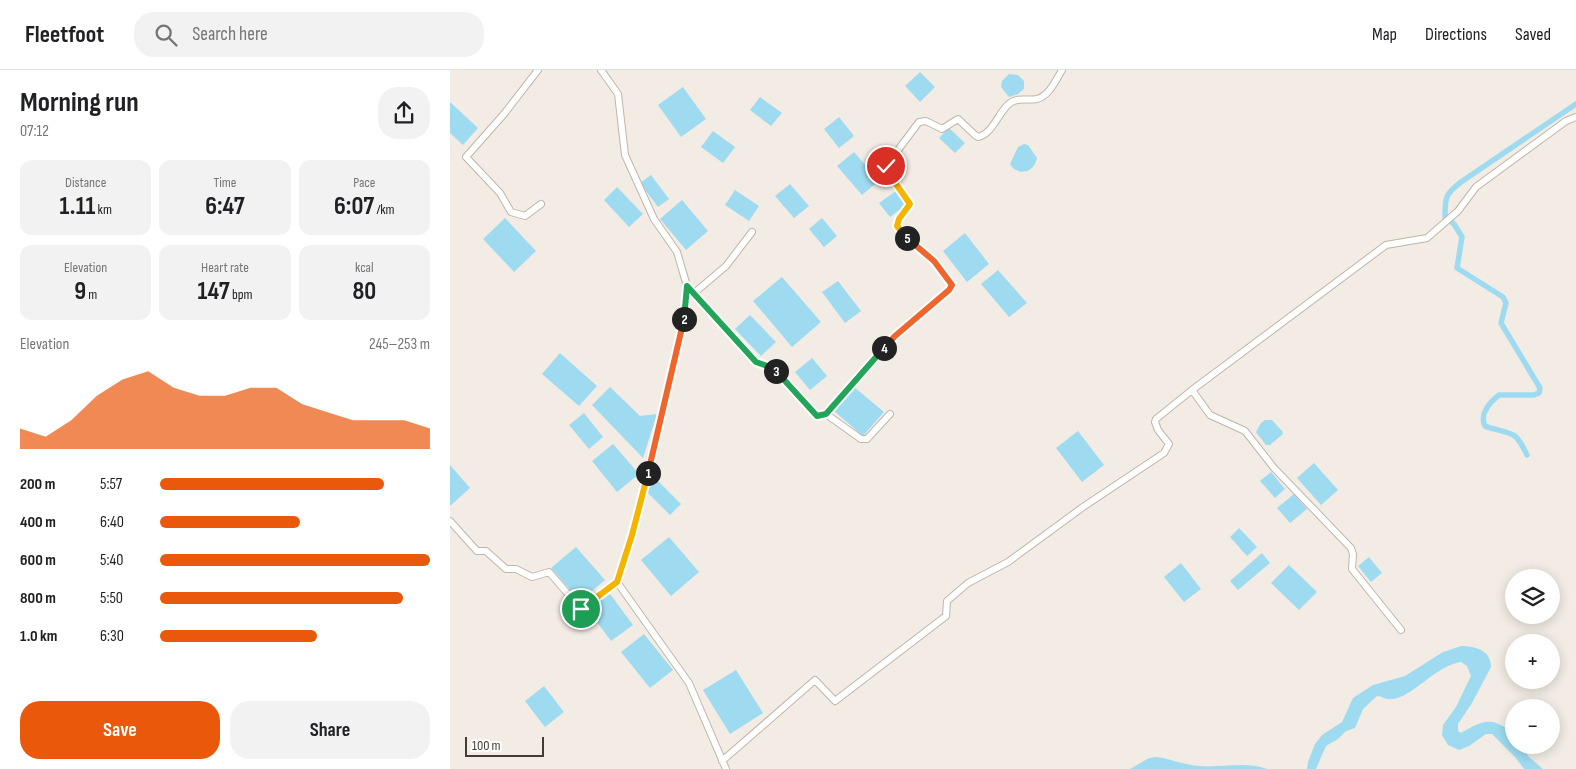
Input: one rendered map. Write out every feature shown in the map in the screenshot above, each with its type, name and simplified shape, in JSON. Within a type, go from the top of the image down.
[{"type":"street","points":[[538,70],[504,114],[466,157],[500,193],[512,212],[525,216],[541,204]]},
{"type":"street","points":[[601,70],[618,94],[625,155],[654,219],[677,252],[687,286],[756,362],[773,368],[817,416],[826,414],[895,336],[949,290],[952,285],[934,261],[903,234],[897,226],[899,219],[910,204],[887,171],[886,166],[919,122],[926,121],[942,129],[958,119],[975,135],[978,137],[982,136],[1008,104],[1016,99],[1038,99],[1049,89],[1062,70]]},
{"type":"street","points":[[722,761],[815,680],[835,701],[946,616],[947,601],[968,583],[1008,562],[1083,507],[1164,454],[1169,444],[1158,430],[1155,422],[1156,419],[1386,245],[1427,238],[1458,211],[1476,187],[1566,121],[1576,117]]},
{"type":"street","points":[[693,294],[726,266],[752,232]]},
{"type":"street","points":[[450,520],[477,551],[486,551],[506,569],[516,568],[532,576],[549,572],[581,609],[617,582],[634,525],[682,328],[687,286]]},
{"type":"street","points":[[1192,390],[1210,415],[1245,430],[1274,468],[1351,548],[1353,554],[1352,569],[1402,630]]},
{"type":"street","points":[[826,414],[861,439],[867,439],[890,414]]},
{"type":"street","points":[[617,582],[689,683],[726,769]]},
{"type":"water","points":[[920,72],[935,87],[920,102],[905,86]]},
{"type":"water","points":[[1009,74],[1018,75],[1024,81],[1024,89],[1018,94],[1009,97],[1001,87],[1002,81]]},
{"type":"water","points":[[683,87],[706,119],[681,137],[658,105]]},
{"type":"water","points":[[760,97],[782,113],[771,126],[750,110]]},
{"type":"water","points":[[450,102],[478,128],[463,145],[450,133]]},
{"type":"water","points":[[839,117],[854,136],[839,148],[824,129]]},
{"type":"water","points":[[949,128],[965,143],[955,153],[939,138]]},
{"type":"water","points":[[713,131],[735,147],[723,163],[701,147]]},
{"type":"water","points":[[1024,144],[1028,145],[1037,158],[1033,167],[1025,172],[1021,172],[1017,171],[1010,164],[1018,147]]},
{"type":"water","points":[[854,152],[879,181],[862,195],[837,166]]},
{"type":"water","points":[[651,175],[669,199],[658,207],[640,183]]},
{"type":"water","points":[[790,184],[809,206],[794,218],[775,196]]},
{"type":"water","points":[[617,187],[643,214],[629,227],[604,200]]},
{"type":"water","points":[[735,190],[759,206],[749,221],[725,205]]},
{"type":"water","points":[[896,191],[906,205],[890,217],[879,203]]},
{"type":"water","points":[[682,200],[708,231],[686,250],[660,219]]},
{"type":"water","points":[[505,218],[536,251],[514,272],[483,239]]},
{"type":"water","points":[[822,218],[837,236],[824,247],[809,229]]},
{"type":"water","points":[[965,233],[989,264],[967,282],[943,251]]},
{"type":"water","points":[[998,270],[1027,303],[1009,317],[981,284]]},
{"type":"water","points":[[782,277],[821,322],[792,347],[753,301]]},
{"type":"water","points":[[838,281],[861,311],[845,323],[822,292]]},
{"type":"water","points":[[750,315],[776,342],[761,356],[735,329]]},
{"type":"water","points":[[560,353],[597,386],[579,406],[542,374]]},
{"type":"water","points":[[812,358],[827,376],[810,390],[795,372]]},
{"type":"water","points":[[610,387],[640,416],[657,414],[643,458],[592,405]]},
{"type":"water","points":[[854,387],[884,412],[863,436],[834,411]]},
{"type":"water","points":[[584,413],[603,437],[589,449],[569,425]]},
{"type":"water","points":[[1265,420],[1272,420],[1283,434],[1270,445],[1266,445],[1256,432]]},
{"type":"water","points":[[1078,431],[1104,465],[1082,482],[1056,448]]},
{"type":"water","points":[[613,444],[639,474],[617,492],[592,461]]},
{"type":"water","points":[[1314,463],[1338,490],[1321,505],[1297,478]]},
{"type":"water","points":[[450,465],[470,488],[450,506]]},
{"type":"water","points":[[1271,472],[1285,489],[1275,498],[1260,481]]},
{"type":"water","points":[[657,480],[681,504],[670,515],[646,491]]},
{"type":"water","points":[[1294,494],[1307,509],[1290,523],[1277,508]]},
{"type":"water","points":[[1239,528],[1257,547],[1247,556],[1230,537]]},
{"type":"water","points":[[669,537],[699,572],[671,596],[641,560]]},
{"type":"water","points":[[576,547],[605,580],[580,601],[551,568]]},
{"type":"water","points":[[1262,553],[1270,563],[1238,590],[1230,581]]},
{"type":"water","points":[[1369,557],[1382,573],[1371,582],[1358,566]]},
{"type":"water","points":[[1181,563],[1201,589],[1184,602],[1164,577]]},
{"type":"water","points":[[1289,565],[1317,592],[1299,610],[1271,583]]},
{"type":"water","points":[[610,594],[633,625],[611,641],[588,610]]},
{"type":"water","points":[[644,634],[673,670],[650,688],[621,652]]},
{"type":"water","points":[[1461,646],[1472,647],[1481,650],[1488,657],[1491,667],[1472,703],[1458,724],[1458,731],[1461,733],[1483,722],[1500,724],[1505,727],[1505,747],[1492,734],[1486,734],[1469,746],[1459,750],[1448,745],[1442,735],[1443,725],[1456,707],[1471,676],[1467,666],[1461,662],[1442,669],[1405,695],[1387,699],[1377,696],[1363,709],[1355,728],[1346,731],[1338,739],[1326,746],[1316,769],[1307,769],[1315,744],[1322,735],[1342,722],[1353,698],[1373,685],[1405,676],[1443,652]]},
{"type":"water","points":[[736,670],[763,713],[730,734],[703,690]]},
{"type":"water","points":[[544,686],[564,712],[545,727],[525,701]]},
{"type":"water","points":[[1512,754],[1527,754],[1543,769],[1524,769]]},
{"type":"water","points":[[1157,757],[1199,766],[1250,765],[1267,769],[1130,769],[1149,758]]},
{"type":"waterway","points":[[1527,455],[1521,443],[1514,435],[1485,426],[1483,417],[1489,405],[1499,395],[1534,395],[1539,393],[1540,388],[1501,323],[1506,303],[1503,297],[1457,268],[1462,237],[1454,224],[1445,217],[1446,201],[1449,193],[1461,182],[1576,104]]},
{"type":"route","points":[[581,609],[617,582],[632,535],[682,328],[687,286],[756,362],[773,368],[817,416],[826,414],[895,336],[949,290],[952,285],[934,261],[903,234],[897,226],[899,219],[910,204],[885,168],[886,166]]}]
